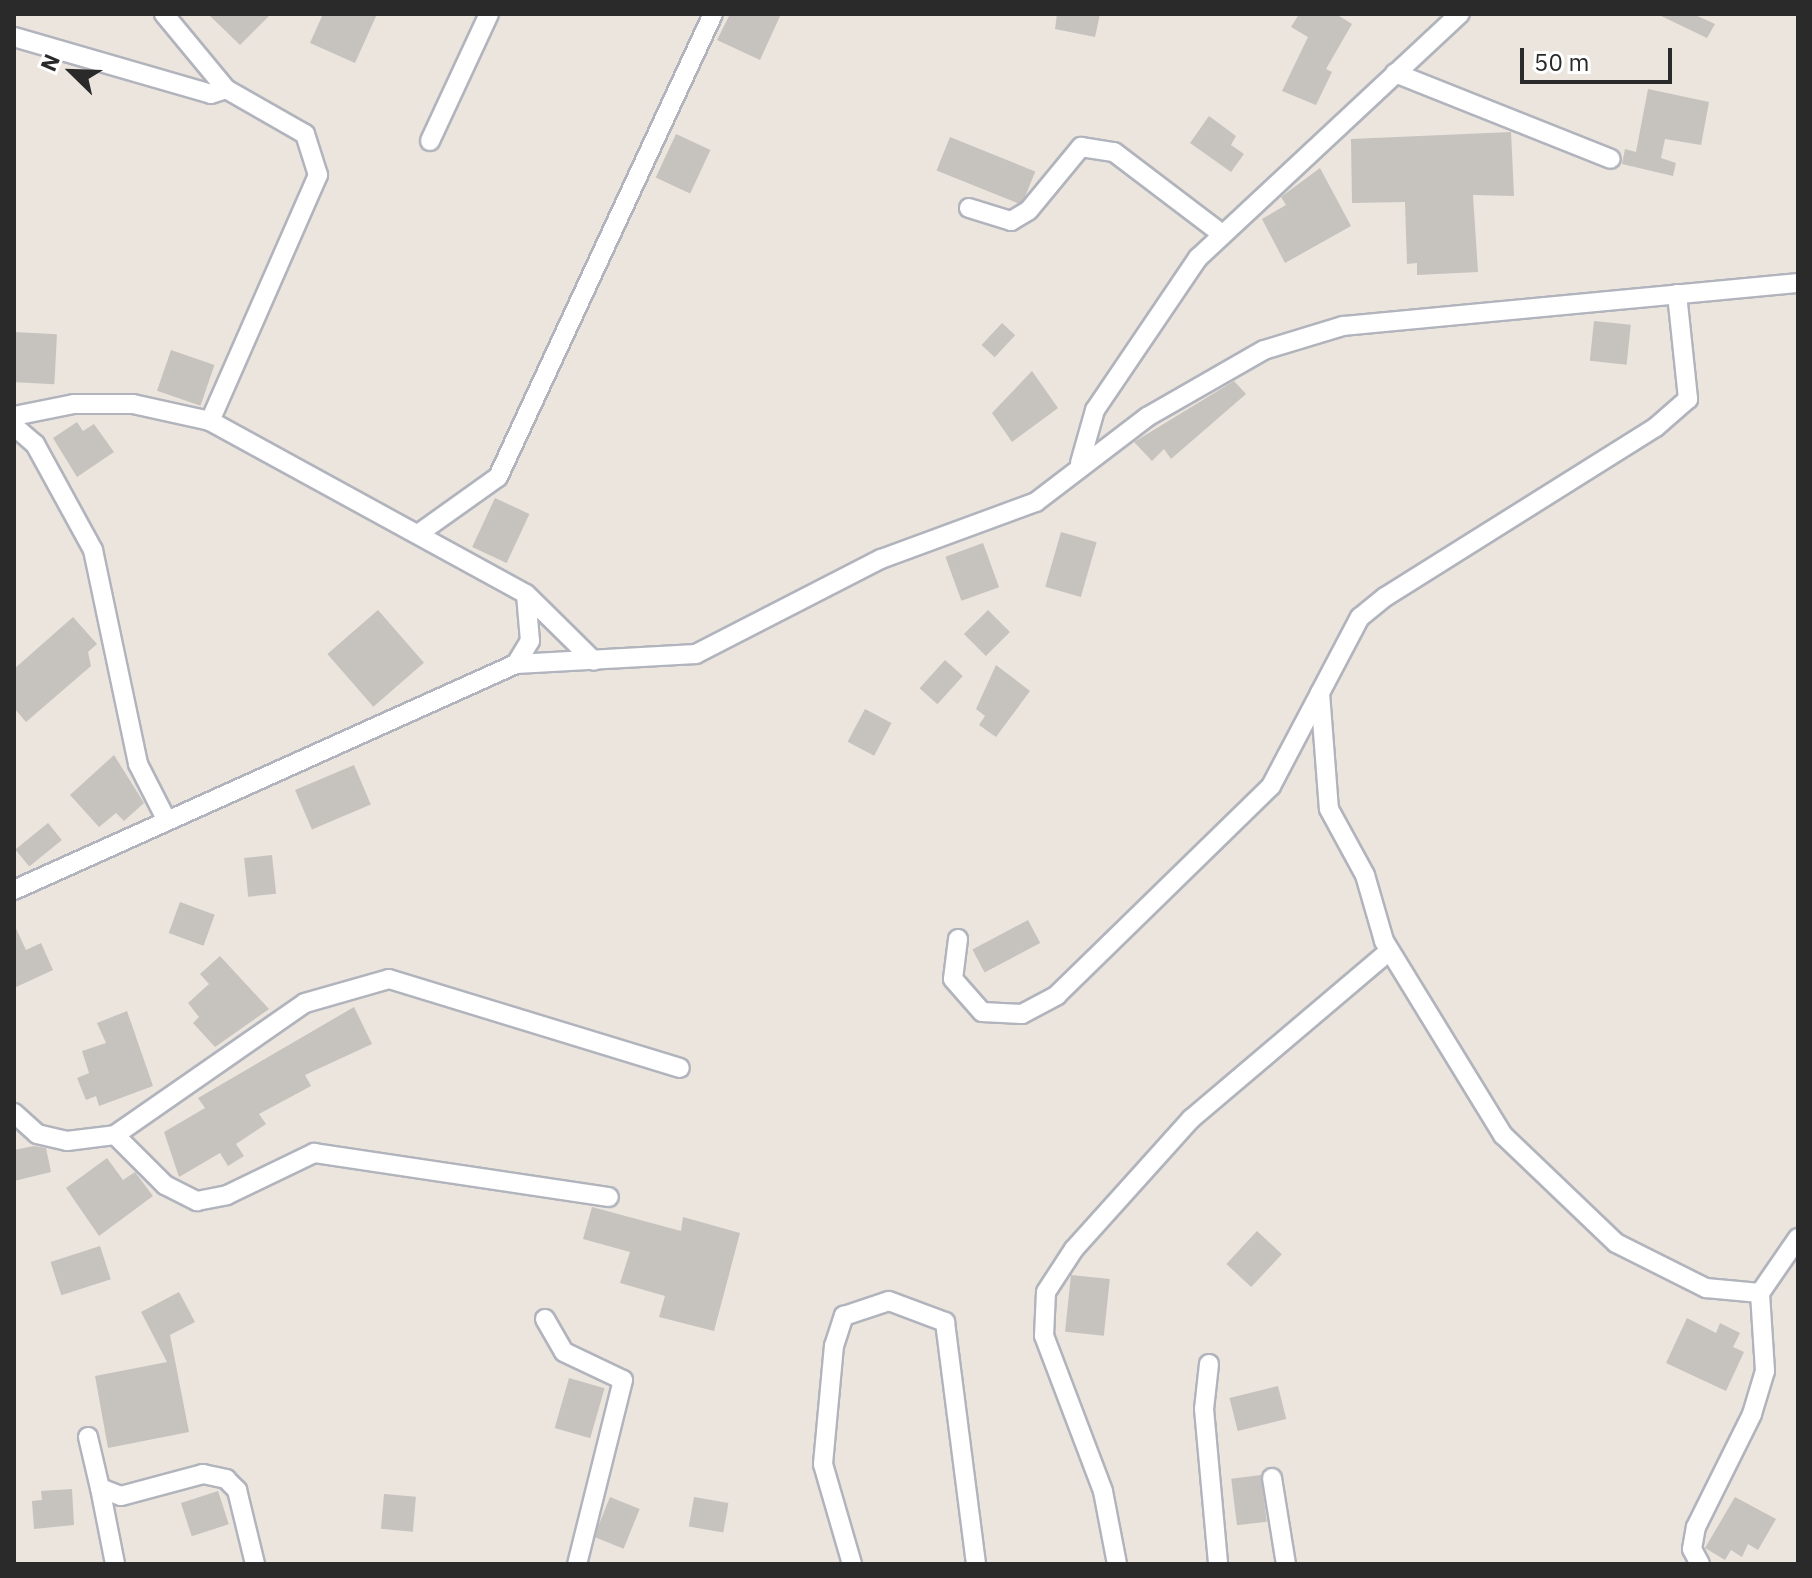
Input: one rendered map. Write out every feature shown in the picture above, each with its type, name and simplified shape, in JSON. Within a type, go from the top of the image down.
[{"type":"street","points":[[164,14],[226,89],[305,134],[318,175],[210,421]]},
{"type":"street","points":[[430,141],[489,14]]},
{"type":"street","points":[[418,534],[498,477],[713,14]]},
{"type":"street","points":[[1080,463],[1095,410],[1198,258],[1460,14]]},
{"type":"street","points":[[14,37],[211,94],[226,89]]},
{"type":"street","points":[[1395,73],[1611,159]]},
{"type":"street","points":[[969,208],[1011,221],[1029,210],[1081,147],[1114,152],[1150,175],[1222,234]]},
{"type":"street","points":[[14,890],[516,664],[696,654],[881,559],[1036,502],[1080,463],[1113,448],[1182,393],[1264,350],[1343,326],[1798,283]]},
{"type":"street","points":[[958,939],[953,979],[982,1012],[1022,1014],[1057,995],[1271,786],[1320,693],[1338,651],[1377,603],[1656,427],[1688,399],[1677,294]]},
{"type":"street","points":[[14,416],[74,404],[133,404],[210,421],[526,594],[594,661]]},
{"type":"street","points":[[14,426],[35,444],[93,550],[138,764],[166,819]]},
{"type":"street","points":[[516,664],[530,641],[526,594]]},
{"type":"street","points":[[1320,693],[1329,809],[1365,875],[1389,951],[1503,1135],[1555,1192],[1664,1271],[1706,1288],[1760,1293]]},
{"type":"street","points":[[1117,1564],[1103,1491],[1044,1336],[1046,1292],[1074,1249],[1191,1119],[1389,951]]},
{"type":"street","points":[[14,1113],[37,1134],[67,1141],[115,1135],[305,1003],[389,979],[680,1068]]},
{"type":"street","points":[[115,1135],[165,1185],[197,1201],[227,1195],[314,1153],[609,1197]]},
{"type":"street","points":[[1700,1564],[1692,1549],[1696,1527],[1752,1414],[1765,1371],[1760,1293],[1798,1238]]},
{"type":"street","points":[[852,1564],[823,1464],[834,1346],[844,1316],[889,1301],[945,1322],[976,1564]]},
{"type":"street","points":[[545,1319],[564,1352],[623,1380],[577,1564]]},
{"type":"street","points":[[1209,1364],[1204,1409],[1218,1564]]},
{"type":"street","points":[[88,1437],[115,1564]]},
{"type":"street","points":[[100,1488],[136,1495],[203,1474],[226,1479],[237,1490],[255,1564]]},
{"type":"street","points":[[1272,1478],[1286,1564]]},
{"type":"building","points":[[208,14],[271,14],[240,45]]},
{"type":"building","points":[[323,14],[377,14],[355,63],[310,43]]},
{"type":"building","points":[[730,14],[781,14],[760,60],[717,40]]},
{"type":"building","points":[[1057,14],[1100,14],[1095,37],[1055,29]]},
{"type":"building","points":[[1299,14],[1336,14],[1352,24],[1326,69],[1332,72],[1316,105],[1282,91],[1308,37],[1291,27]]},
{"type":"building","points":[[1657,14],[1693,14],[1715,24],[1707,38]]},
{"type":"building","points":[[1648,89],[1709,102],[1701,145],[1665,139],[1661,158],[1676,163],[1673,176],[1622,164],[1625,149],[1636,152]]},
{"type":"building","points":[[1209,116],[1236,136],[1231,145],[1244,154],[1231,172],[1190,143]]},
{"type":"building","points":[[1511,132],[1514,196],[1473,195],[1478,272],[1417,275],[1417,263],[1407,264],[1405,202],[1352,203],[1351,139]]},
{"type":"building","points":[[676,134],[710,150],[690,194],[656,178]]},
{"type":"building","points":[[950,137],[1035,171],[1022,205],[937,170]]},
{"type":"building","points":[[1320,168],[1351,226],[1285,263],[1262,219],[1286,205],[1281,197]]},
{"type":"building","points":[[1594,321],[1631,325],[1627,365],[1590,361]]},
{"type":"building","points":[[1002,323],[1015,335],[995,357],[982,345]]},
{"type":"building","points":[[14,332],[57,334],[54,384],[14,382]]},
{"type":"building","points":[[171,350],[214,365],[200,406],[157,391]]},
{"type":"building","points":[[1032,371],[1058,408],[1012,442],[992,413]]},
{"type":"building","points":[[1234,381],[1246,394],[1171,459],[1164,449],[1152,461],[1134,442]]},
{"type":"building","points":[[77,422],[83,431],[94,424],[114,452],[77,477],[53,438]]},
{"type":"building","points":[[495,498],[529,514],[507,563],[472,547]]},
{"type":"building","points":[[1061,532],[1097,542],[1081,597],[1045,587]]},
{"type":"building","points":[[983,543],[999,587],[961,601],[945,557]]},
{"type":"building","points":[[378,610],[424,663],[373,707],[327,654]]},
{"type":"building","points":[[988,610],[1010,632],[986,656],[964,634]]},
{"type":"building","points":[[73,617],[97,644],[88,652],[91,666],[26,722],[14,708],[14,669]]},
{"type":"building","points":[[945,660],[963,676],[937,704],[920,688]]},
{"type":"building","points":[[996,665],[1030,691],[996,737],[979,725],[985,716],[976,709]]},
{"type":"building","points":[[865,709],[891,723],[874,756],[848,742]]},
{"type":"building","points":[[114,755],[144,803],[124,821],[116,813],[99,827],[70,795]]},
{"type":"building","points":[[354,765],[371,805],[312,830],[295,790]]},
{"type":"building","points":[[48,823],[62,840],[29,867],[15,849]]},
{"type":"building","points":[[272,855],[276,894],[248,897],[244,858]]},
{"type":"building","points":[[180,902],[215,915],[203,946],[169,933]]},
{"type":"building","points":[[1028,920],[1040,943],[985,973],[972,950]]},
{"type":"building","points":[[14,924],[26,950],[41,943],[53,970],[14,988]]},
{"type":"building","points":[[220,956],[269,1009],[215,1047],[193,1023],[199,1017],[188,1003],[209,984],[200,974]]},
{"type":"building","points":[[354,1007],[372,1044],[305,1075],[311,1086],[259,1114],[266,1124],[236,1144],[244,1156],[228,1166],[220,1153],[179,1177],[164,1132],[205,1108],[198,1098]]},
{"type":"building","points":[[127,1011],[153,1086],[99,1106],[96,1096],[86,1100],[77,1078],[89,1073],[82,1051],[106,1043],[97,1023]]},
{"type":"building","points":[[34,1146],[46,1148],[51,1172],[14,1181],[14,1150]]},
{"type":"building","points":[[107,1158],[123,1180],[135,1172],[153,1196],[99,1236],[66,1188]]},
{"type":"building","points":[[592,1207],[681,1231],[683,1217],[740,1233],[714,1331],[659,1317],[665,1296],[620,1283],[630,1252],[583,1239]]},
{"type":"building","points":[[1257,1231],[1282,1254],[1251,1287],[1226,1264]]},
{"type":"building","points":[[100,1246],[111,1279],[61,1295],[51,1262]]},
{"type":"building","points":[[1071,1275],[1110,1279],[1104,1336],[1065,1332]]},
{"type":"building","points":[[179,1292],[195,1322],[170,1335],[189,1432],[108,1448],[95,1376],[167,1362],[141,1312]]},
{"type":"building","points":[[1687,1318],[1716,1333],[1720,1323],[1740,1333],[1733,1347],[1744,1352],[1726,1391],[1666,1363]]},
{"type":"building","points":[[569,1378],[605,1388],[590,1438],[555,1428]]},
{"type":"building","points":[[1278,1386],[1286,1419],[1238,1431],[1229,1398]]},
{"type":"building","points":[[1261,1475],[1267,1522],[1237,1525],[1231,1479]]},
{"type":"building","points":[[72,1489],[74,1525],[34,1529],[32,1501],[42,1500],[41,1491]]},
{"type":"building","points":[[218,1491],[229,1524],[192,1536],[181,1503]]},
{"type":"building","points":[[384,1494],[416,1497],[413,1532],[381,1529]]},
{"type":"building","points":[[610,1497],[640,1509],[624,1549],[594,1537]]},
{"type":"building","points":[[694,1497],[728,1503],[723,1533],[689,1527]]},
{"type":"building","points":[[1735,1497],[1776,1519],[1758,1550],[1748,1544],[1742,1557],[1731,1550],[1725,1560],[1705,1548]]}]
